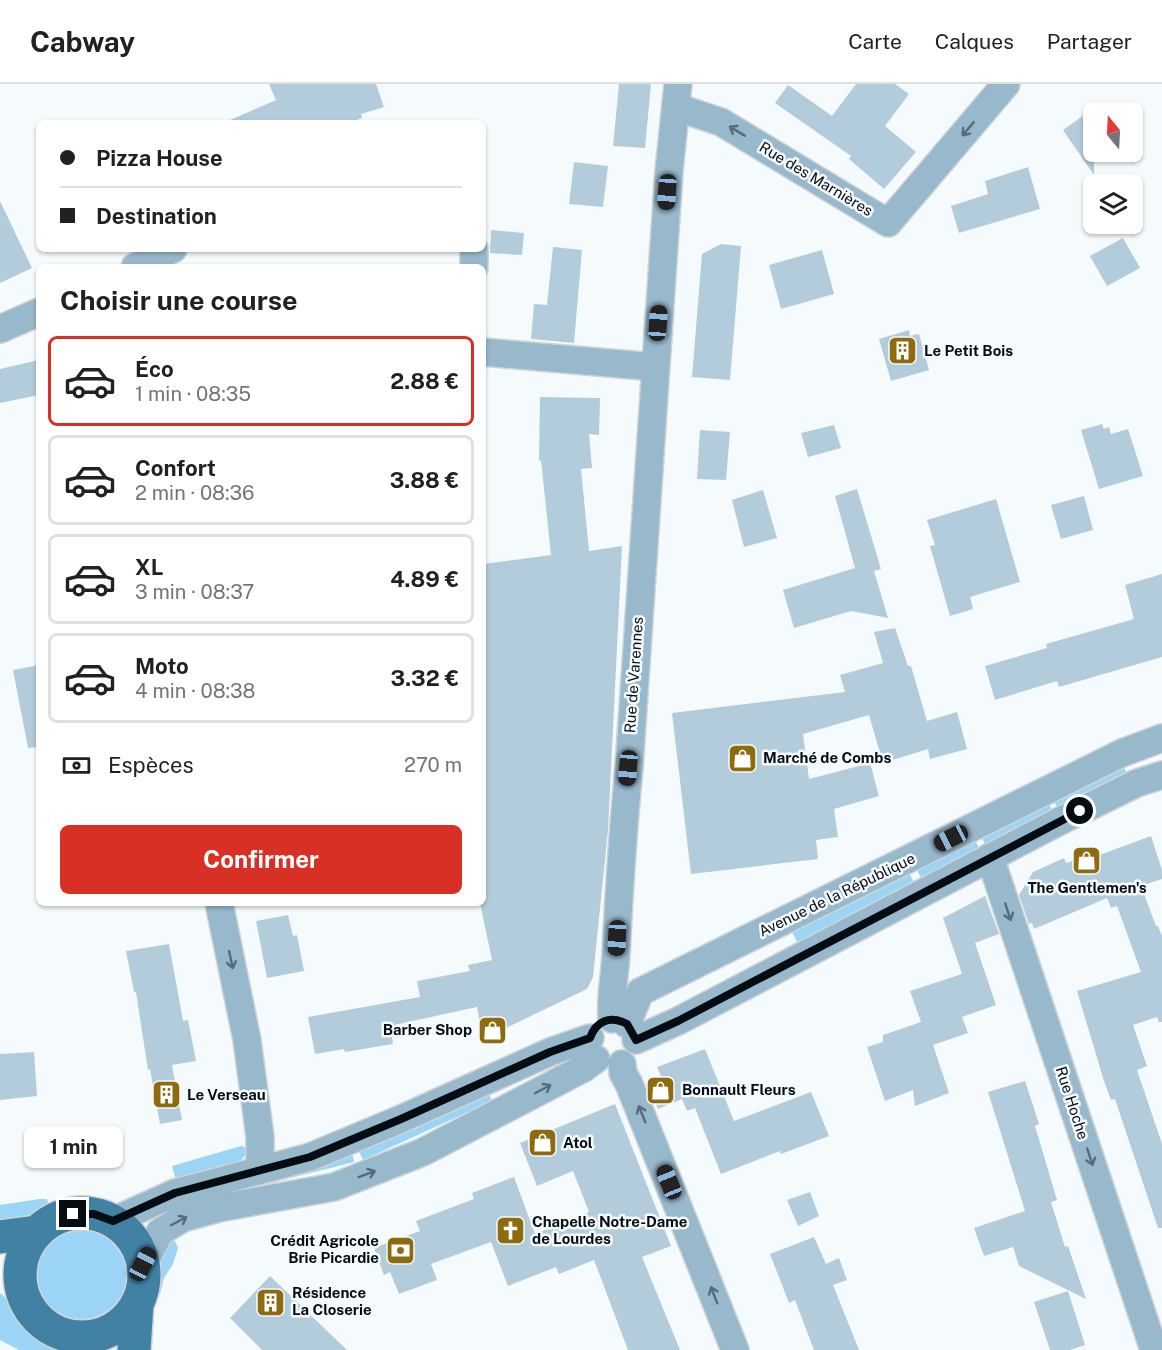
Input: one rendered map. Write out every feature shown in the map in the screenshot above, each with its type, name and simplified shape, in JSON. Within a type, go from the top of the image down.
[{"type":"main road","points":[[0,1288],[8,1290],[42,1323],[68,1342],[78,1337],[95,1335],[112,1329],[126,1318],[136,1304],[143,1285],[143,1264],[137,1247],[127,1233],[113,1221],[94,1214],[73,1214],[11,1235],[26,1249],[20,1268],[21,1288],[28,1307]]},
{"type":"main road","points":[[134,1350],[136,1304]]},
{"type":"street","name":"Rue des Marnières","points":[[677,96],[888,223],[1006,84]]},
{"type":"street","name":"Rue de Varennes","points":[[625,1028],[611,1007],[669,171],[677,96]]},
{"type":"street","points":[[141,264],[167,252]]},
{"type":"street","points":[[0,329],[36,313]]},
{"type":"street","points":[[486,352],[655,367]]},
{"type":"street","name":"Avenue de la République","points":[[602,1054],[633,1054],[625,1028],[640,992],[1122,753],[1162,738]]},
{"type":"street","points":[[735,1350],[630,1084],[623,1073],[602,1054],[597,1025],[625,1028],[678,1021],[990,857],[1137,783],[1162,774]]},
{"type":"street","name":"Rue Hoche","points":[[990,857],[1154,1350]]},
{"type":"street","points":[[220,906],[247,1040],[263,1169]]},
{"type":"street","points":[[113,1221],[175,1193],[310,1157],[550,1052],[602,1054]]},
{"type":"street","points":[[143,1264],[160,1232],[183,1218],[219,1208],[334,1187],[423,1152],[584,1068],[602,1054]]},
{"type":"shaded area","points":[[1122,762],[1126,772],[1057,807],[1052,798]]},
{"type":"shaded area","points":[[1047,800],[1052,810],[985,844],[980,834]]},
{"type":"shaded area","points":[[974,838],[979,848],[921,878],[916,868]]},
{"type":"shaded area","points":[[909,873],[914,882],[797,942],[792,932]]},
{"type":"shaded area","points":[[487,1090],[492,1101],[363,1160],[358,1149]]},
{"type":"shaded area","points":[[241,1146],[248,1148],[238,1163],[219,1173],[177,1184],[172,1166]]},
{"type":"shaded area","points":[[352,1152],[354,1162],[191,1203]]},
{"type":"shaded area","points":[[47,1199],[48,1203],[38,1212],[20,1220],[0,1223],[0,1205]]},
{"type":"shaded area","points":[[81,1225],[99,1229],[114,1239],[124,1254],[128,1272],[124,1290],[114,1305],[99,1315],[81,1319],[63,1315],[48,1305],[38,1290],[34,1272],[38,1254],[48,1239],[63,1229]]},
{"type":"shaded area","points":[[173,1236],[178,1248],[173,1264],[164,1278],[160,1294],[156,1295],[158,1264]]},
{"type":"shaded area","points":[[0,1293],[32,1328],[63,1350],[19,1350],[0,1340]]},
{"type":"building","points":[[269,84],[376,84],[384,107],[361,114],[362,118],[356,120],[230,120],[276,100]]},
{"type":"building","points":[[619,84],[651,84],[645,148],[613,146]]},
{"type":"building","points":[[856,84],[895,84],[909,94],[885,126],[916,152],[884,189],[849,159],[851,156],[775,103],[788,85],[832,116]]},
{"type":"building","points":[[1083,116],[1083,159],[1063,130]]},
{"type":"building","points":[[574,162],[608,166],[603,207],[569,204]]},
{"type":"building","points":[[1085,162],[1094,162],[1093,174]]},
{"type":"building","points":[[1028,167],[1040,209],[959,233],[951,206],[988,194],[985,181]]},
{"type":"building","points":[[0,201],[32,268],[0,283]]},
{"type":"building","points":[[491,230],[524,233],[522,255],[490,253]]},
{"type":"building","points":[[1123,238],[1140,268],[1107,286],[1090,256]]},
{"type":"building","points":[[721,244],[741,246],[730,380],[692,377],[702,254]]},
{"type":"building","points":[[553,247],[582,250],[574,343],[531,339],[534,304],[547,305]]},
{"type":"building","points":[[822,250],[834,294],[781,309],[769,265]]},
{"type":"building","name":"Le Petit Bois","points":[[909,330],[910,336],[919,334],[929,370],[891,381],[879,339]]},
{"type":"building","points":[[36,361],[36,396],[0,403],[0,369]]},
{"type":"building","points":[[540,397],[600,398],[599,435],[589,434],[592,468],[581,469],[589,551],[622,546],[608,830],[593,977],[587,989],[483,1039],[477,1007],[390,1026],[393,1044],[345,1052],[344,1049],[315,1054],[308,1017],[420,997],[417,981],[470,971],[468,965],[492,960],[481,906],[486,906],[486,564],[551,555],[541,460],[539,461]]},
{"type":"building","points":[[1102,424],[1104,429],[1109,427],[1111,434],[1128,429],[1143,476],[1099,489],[1081,430]]},
{"type":"building","points":[[834,425],[841,448],[808,457],[801,433]]},
{"type":"building","points":[[700,430],[730,432],[726,480],[697,479]]},
{"type":"building","points":[[857,489],[881,569],[874,571],[888,618],[851,611],[794,628],[783,590],[855,568],[835,496]]},
{"type":"building","points":[[763,490],[777,538],[744,547],[732,500]]},
{"type":"building","points":[[1084,496],[1093,530],[1061,539],[1051,505]]},
{"type":"building","points":[[996,499],[1020,582],[970,597],[973,609],[950,616],[930,546],[935,545],[927,520]]},
{"type":"building","points":[[1162,574],[1162,657],[1059,687],[1057,681],[995,700],[985,666],[1047,648],[1046,644],[1134,619],[1125,585]]},
{"type":"building","name":"Marché de Combs","points":[[895,628],[908,666],[911,666],[927,721],[957,712],[967,749],[930,759],[928,749],[883,763],[869,715],[803,734],[809,779],[870,763],[879,796],[834,809],[838,837],[816,840],[818,859],[691,874],[672,713],[845,692],[840,675],[883,663],[874,632]]},
{"type":"building","points":[[36,666],[36,747],[28,748],[13,670]]},
{"type":"building","points":[[1151,836],[1162,870],[1162,879],[1141,886],[1162,936],[1162,1022],[1159,1022],[1157,1017],[1133,1025],[1147,1066],[1137,1070],[1162,1144],[1162,1228],[1158,1228],[1115,1099],[1111,1100],[1104,1081],[1077,991],[1141,972],[1117,906],[1111,908],[1107,898],[1034,929],[1032,923],[1029,924],[1019,895],[1033,872],[1064,858],[1066,863],[1092,854],[1094,857]]},
{"type":"building","points":[[985,896],[999,934],[975,943],[996,1005],[962,1017],[968,1033],[933,1045],[949,1093],[915,1106],[913,1090],[885,1101],[867,1047],[883,1042],[883,1035],[921,1022],[910,991],[962,974],[943,918]]},
{"type":"building","points":[[288,915],[293,936],[297,935],[304,971],[267,978],[256,921]]},
{"type":"building","points":[[169,944],[183,1021],[188,1020],[196,1061],[172,1065],[182,1120],[160,1124],[150,1069],[148,1070],[136,992],[134,992],[126,951]]},
{"type":"building","points":[[705,1049],[734,1121],[811,1092],[829,1136],[781,1154],[780,1151],[721,1174],[695,1108],[687,1111],[682,1099],[658,1109],[649,1086],[663,1081],[657,1067]]},
{"type":"building","points":[[34,1052],[37,1096],[0,1100],[0,1054]]},
{"type":"building","points":[[1025,1081],[1039,1124],[1035,1126],[1057,1200],[1051,1202],[1065,1247],[1068,1246],[1086,1299],[1019,1266],[1013,1247],[984,1256],[974,1228],[1025,1211],[988,1092]]},
{"type":"building","points":[[615,1104],[671,1246],[642,1257],[680,1350],[628,1350],[594,1260],[559,1274],[556,1267],[508,1286],[491,1242],[431,1264],[437,1280],[399,1294],[390,1272],[384,1275],[374,1248],[420,1231],[416,1221],[474,1199],[472,1193],[514,1177],[535,1234],[589,1212],[573,1171],[537,1186],[520,1143]]},
{"type":"building","points":[[810,1192],[819,1216],[798,1226],[787,1200]]},
{"type":"building","points":[[814,1237],[826,1264],[839,1258],[847,1280],[833,1285],[859,1350],[814,1350],[795,1300],[789,1303],[770,1254]]},
{"type":"building","name":"Résidence La Closerie","points":[[270,1276],[347,1350],[262,1350],[230,1318]]},
{"type":"building","points":[[1068,1291],[1085,1345],[1070,1350],[1050,1350],[1034,1302]]},
{"type":"place","name":"Le Petit Bois","points":[[903,351]]},
{"type":"place","name":"Marché de Combs","points":[[742,758]]},
{"type":"place","name":"The Gentlemen's","points":[[1087,861]]},
{"type":"place","name":"Barber Shop","points":[[493,1030]]},
{"type":"place","name":"Bonnault Fleurs","points":[[661,1090]]},
{"type":"place","name":"Le Verseau","points":[[166,1095]]},
{"type":"place","name":"Atol","points":[[542,1143]]},
{"type":"place","name":"Chapelle Notre-Dame de Lourdes","points":[[511,1231]]},
{"type":"place","name":"Crédit Agricole Brie Picardie","points":[[400,1250]]},
{"type":"place","name":"Résidence La Closerie","points":[[271,1302]]},
{"type":"route","points":[[73,1214],[94,1214],[113,1221],[175,1193],[310,1157],[550,1052],[590,1038],[592,1031],[604,1021],[620,1020],[627,1024],[632,1029],[636,1040],[678,1021],[1080,811]]}]
